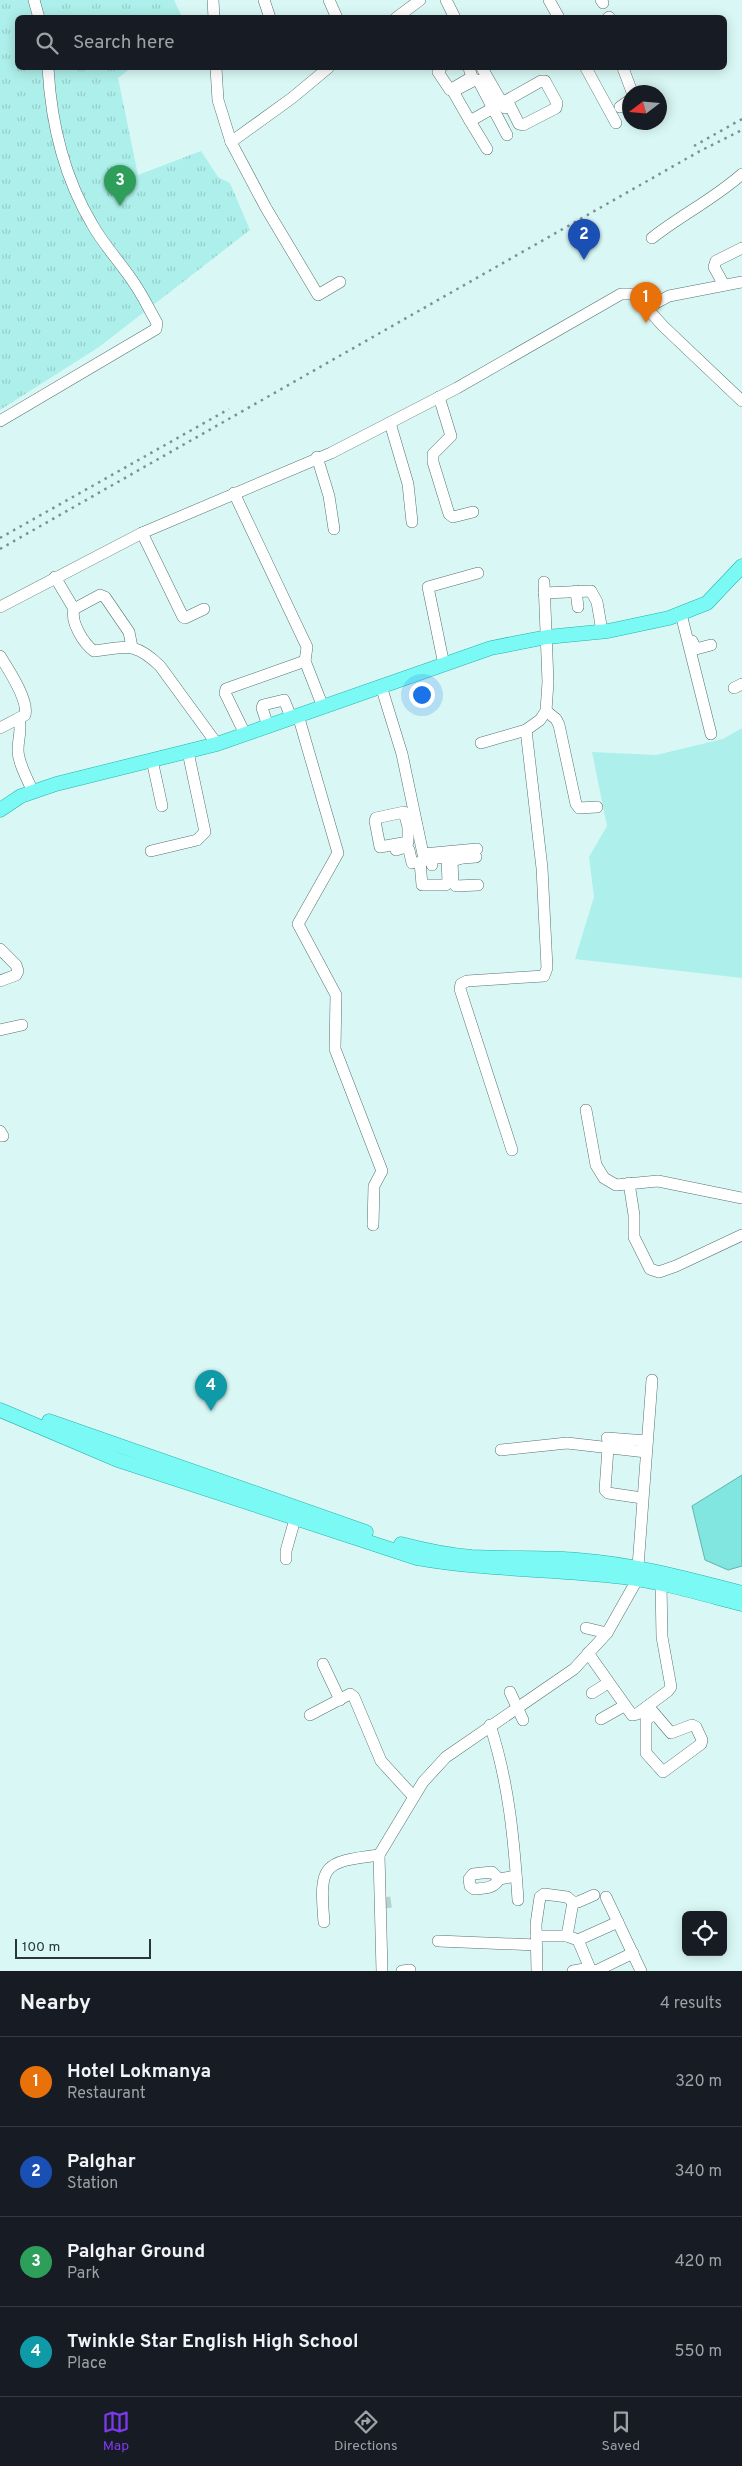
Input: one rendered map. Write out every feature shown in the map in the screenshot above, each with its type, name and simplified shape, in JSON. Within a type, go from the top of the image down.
[{"type":"main road","points":[[0,810],[21,796],[56,784],[217,744],[491,648],[547,637],[602,631],[669,618],[707,603],[742,566]]},
{"type":"main road","points":[[0,1400],[179,1474],[270,1505],[436,1553],[471,1557],[578,1560],[637,1574],[742,1593]]},
{"type":"main road","points":[[0,1410],[118,1460],[179,1474]]},
{"type":"main road","points":[[270,1505],[295,1519],[418,1558],[463,1566],[637,1574],[661,1584],[742,1604]]},
{"type":"street","points":[[34,0],[38,15]]},
{"type":"street","points":[[213,0],[214,15]]},
{"type":"street","points":[[264,0],[269,15]]},
{"type":"street","points":[[329,0],[336,15]]},
{"type":"street","points":[[400,15],[420,0]]},
{"type":"street","points":[[446,0],[454,15]]},
{"type":"street","points":[[549,0],[557,15]]},
{"type":"street","points":[[0,421],[156,329],[156,323],[136,286],[92,225],[78,196],[57,137],[49,93],[48,70]]},
{"type":"street","points":[[216,70],[218,100],[230,142],[266,208],[318,295],[340,282]]},
{"type":"street","points":[[230,142],[292,98],[319,70]]},
{"type":"street","points":[[440,70],[438,72],[450,90],[472,77],[470,70]]},
{"type":"street","points":[[483,70],[501,103],[512,133]]},
{"type":"street","points":[[587,70],[616,123]]},
{"type":"street","points":[[624,70],[629,85]]},
{"type":"street","points":[[487,149],[454,93],[456,90],[478,80],[501,103]]},
{"type":"street","points":[[470,121],[501,103]]},
{"type":"street","points":[[652,238],[681,216],[719,194],[742,174]]},
{"type":"street","points":[[724,285],[714,267],[716,261],[742,248]]},
{"type":"street","points":[[646,308],[669,296],[742,282]]},
{"type":"street","points":[[0,607],[142,533],[317,457],[331,453],[439,397],[621,294],[628,292],[634,294],[742,401]]},
{"type":"street","points":[[439,397],[451,436],[433,454],[441,488],[449,514],[453,517],[473,512]]},
{"type":"street","points":[[390,423],[408,484],[412,522]]},
{"type":"street","points":[[317,457],[329,496],[334,529]]},
{"type":"street","points":[[234,493],[308,647],[302,662],[310,694]]},
{"type":"street","points":[[142,533],[182,616],[185,618],[204,609]]},
{"type":"street","points":[[444,665],[428,587],[478,573]]},
{"type":"street","points":[[55,577],[74,609]]},
{"type":"street","points":[[481,743],[526,730],[540,720],[546,711],[547,637],[544,588],[576,591],[588,590],[593,594],[602,631]]},
{"type":"street","points":[[576,591],[578,607]]},
{"type":"street","points":[[132,647],[129,632],[105,597],[100,595],[74,609],[72,615],[86,646],[94,651],[132,647],[148,654],[160,666],[217,744]]},
{"type":"street","points":[[682,613],[694,648],[711,645]]},
{"type":"street","points":[[682,613],[711,734]]},
{"type":"street","points":[[0,656],[13,678],[27,709],[25,715],[0,728]]},
{"type":"street","points":[[302,662],[323,706]]},
{"type":"street","points":[[245,734],[225,693],[226,689],[302,662]]},
{"type":"street","points":[[381,686],[402,754],[413,826],[430,857]]},
{"type":"street","points":[[268,726],[262,708],[263,705],[284,700],[295,716],[338,853],[298,924],[336,995],[335,1049],[382,1171],[374,1186],[373,1225]]},
{"type":"street","points":[[546,711],[556,719],[559,725],[576,804],[579,808],[597,807]]},
{"type":"street","points":[[19,718],[22,729],[18,749],[19,757],[32,792]]},
{"type":"street","points":[[512,1150],[460,989],[461,984],[467,981],[544,976],[547,968],[542,868],[526,730]]},
{"type":"street","points":[[151,851],[197,840],[205,832],[188,752]]},
{"type":"street","points":[[152,760],[162,806]]},
{"type":"street","points":[[388,852],[406,847],[409,850],[415,878]]},
{"type":"street","points":[[412,863],[430,857],[477,853]]},
{"type":"street","points":[[461,854],[452,862],[453,883],[456,886],[478,885]]},
{"type":"street","points":[[0,949],[16,965],[18,971],[16,975],[0,981]]},
{"type":"street","points":[[0,1030],[22,1025]]},
{"type":"street","points":[[586,1110],[596,1165],[604,1178],[616,1185],[658,1181],[742,1198]]},
{"type":"street","points":[[629,1184],[634,1215],[634,1237],[650,1269],[659,1272],[676,1266],[742,1234]]},
{"type":"street","points":[[382,1971],[379,1855],[413,1796],[446,1757],[490,1726],[521,1715],[574,1669],[607,1633],[637,1574],[652,1380]]},
{"type":"street","points":[[501,1450],[567,1443],[608,1443],[646,1447]]},
{"type":"street","points":[[608,1443],[605,1490],[608,1493],[642,1498]]},
{"type":"street","points":[[286,1559],[286,1551],[295,1519]]},
{"type":"street","points":[[651,1710],[670,1733],[692,1725],[696,1727],[702,1740],[701,1744],[663,1772],[646,1754],[646,1719],[651,1710],[671,1687],[662,1637],[661,1584]]},
{"type":"street","points":[[586,1628],[607,1633]]},
{"type":"street","points":[[588,1653],[624,1706],[632,1714],[651,1710]]},
{"type":"street","points":[[322,1664],[340,1700]]},
{"type":"street","points":[[592,1692],[608,1683]]},
{"type":"street","points":[[510,1692],[521,1715]]},
{"type":"street","points":[[310,1715],[350,1694],[354,1697],[381,1761],[413,1796]]},
{"type":"street","points":[[601,1719],[624,1706]]},
{"type":"street","points":[[490,1726],[506,1786],[518,1900]]},
{"type":"street","points":[[324,1922],[322,1891],[325,1874],[331,1865],[342,1860],[379,1855]]},
{"type":"street","points":[[498,1879],[516,1876]]},
{"type":"street","points":[[538,1971],[536,1941],[540,1897],[544,1894],[567,1897],[573,1902],[600,1896],[618,1922],[641,1971]]},
{"type":"street","points":[[567,1936],[573,1902]]},
{"type":"street","points":[[438,1941],[536,1941],[567,1936],[578,1940],[618,1922]]},
{"type":"street","points":[[578,1940],[592,1970]]},
{"type":"street","points":[[573,1971],[592,1970],[633,1953]]},
{"type":"street","points":[[402,1971],[410,1970]]},
{"type":"green space","points":[[0,0],[174,0],[181,15],[15,15],[15,70],[128,70],[118,78],[138,175],[201,151],[218,177],[230,183],[250,230],[99,347],[0,410]]},
{"type":"green space","points":[[742,728],[742,978],[575,959],[594,897],[589,857],[607,826],[592,752],[656,755],[723,739]]},
{"type":"shaded area","points":[[742,1475],[742,1566],[728,1570],[705,1560],[692,1506]]},
{"type":"tunnel","points":[[384,1903],[391,1902]]},
{"type":"railway","points":[[694,146],[742,119]]},
{"type":"railway","points":[[0,549],[700,151],[742,130]]},
{"type":"railway","points":[[0,538],[229,409]]},
{"type":"place","name":"Palghar Ground","points":[[120,206]]},
{"type":"place","name":"Palghar","points":[[584,260]]},
{"type":"place","name":"Hotel Lokmanya","points":[[646,323]]},
{"type":"place","name":"Twinkle Star English High School","points":[[211,1411]]}]
